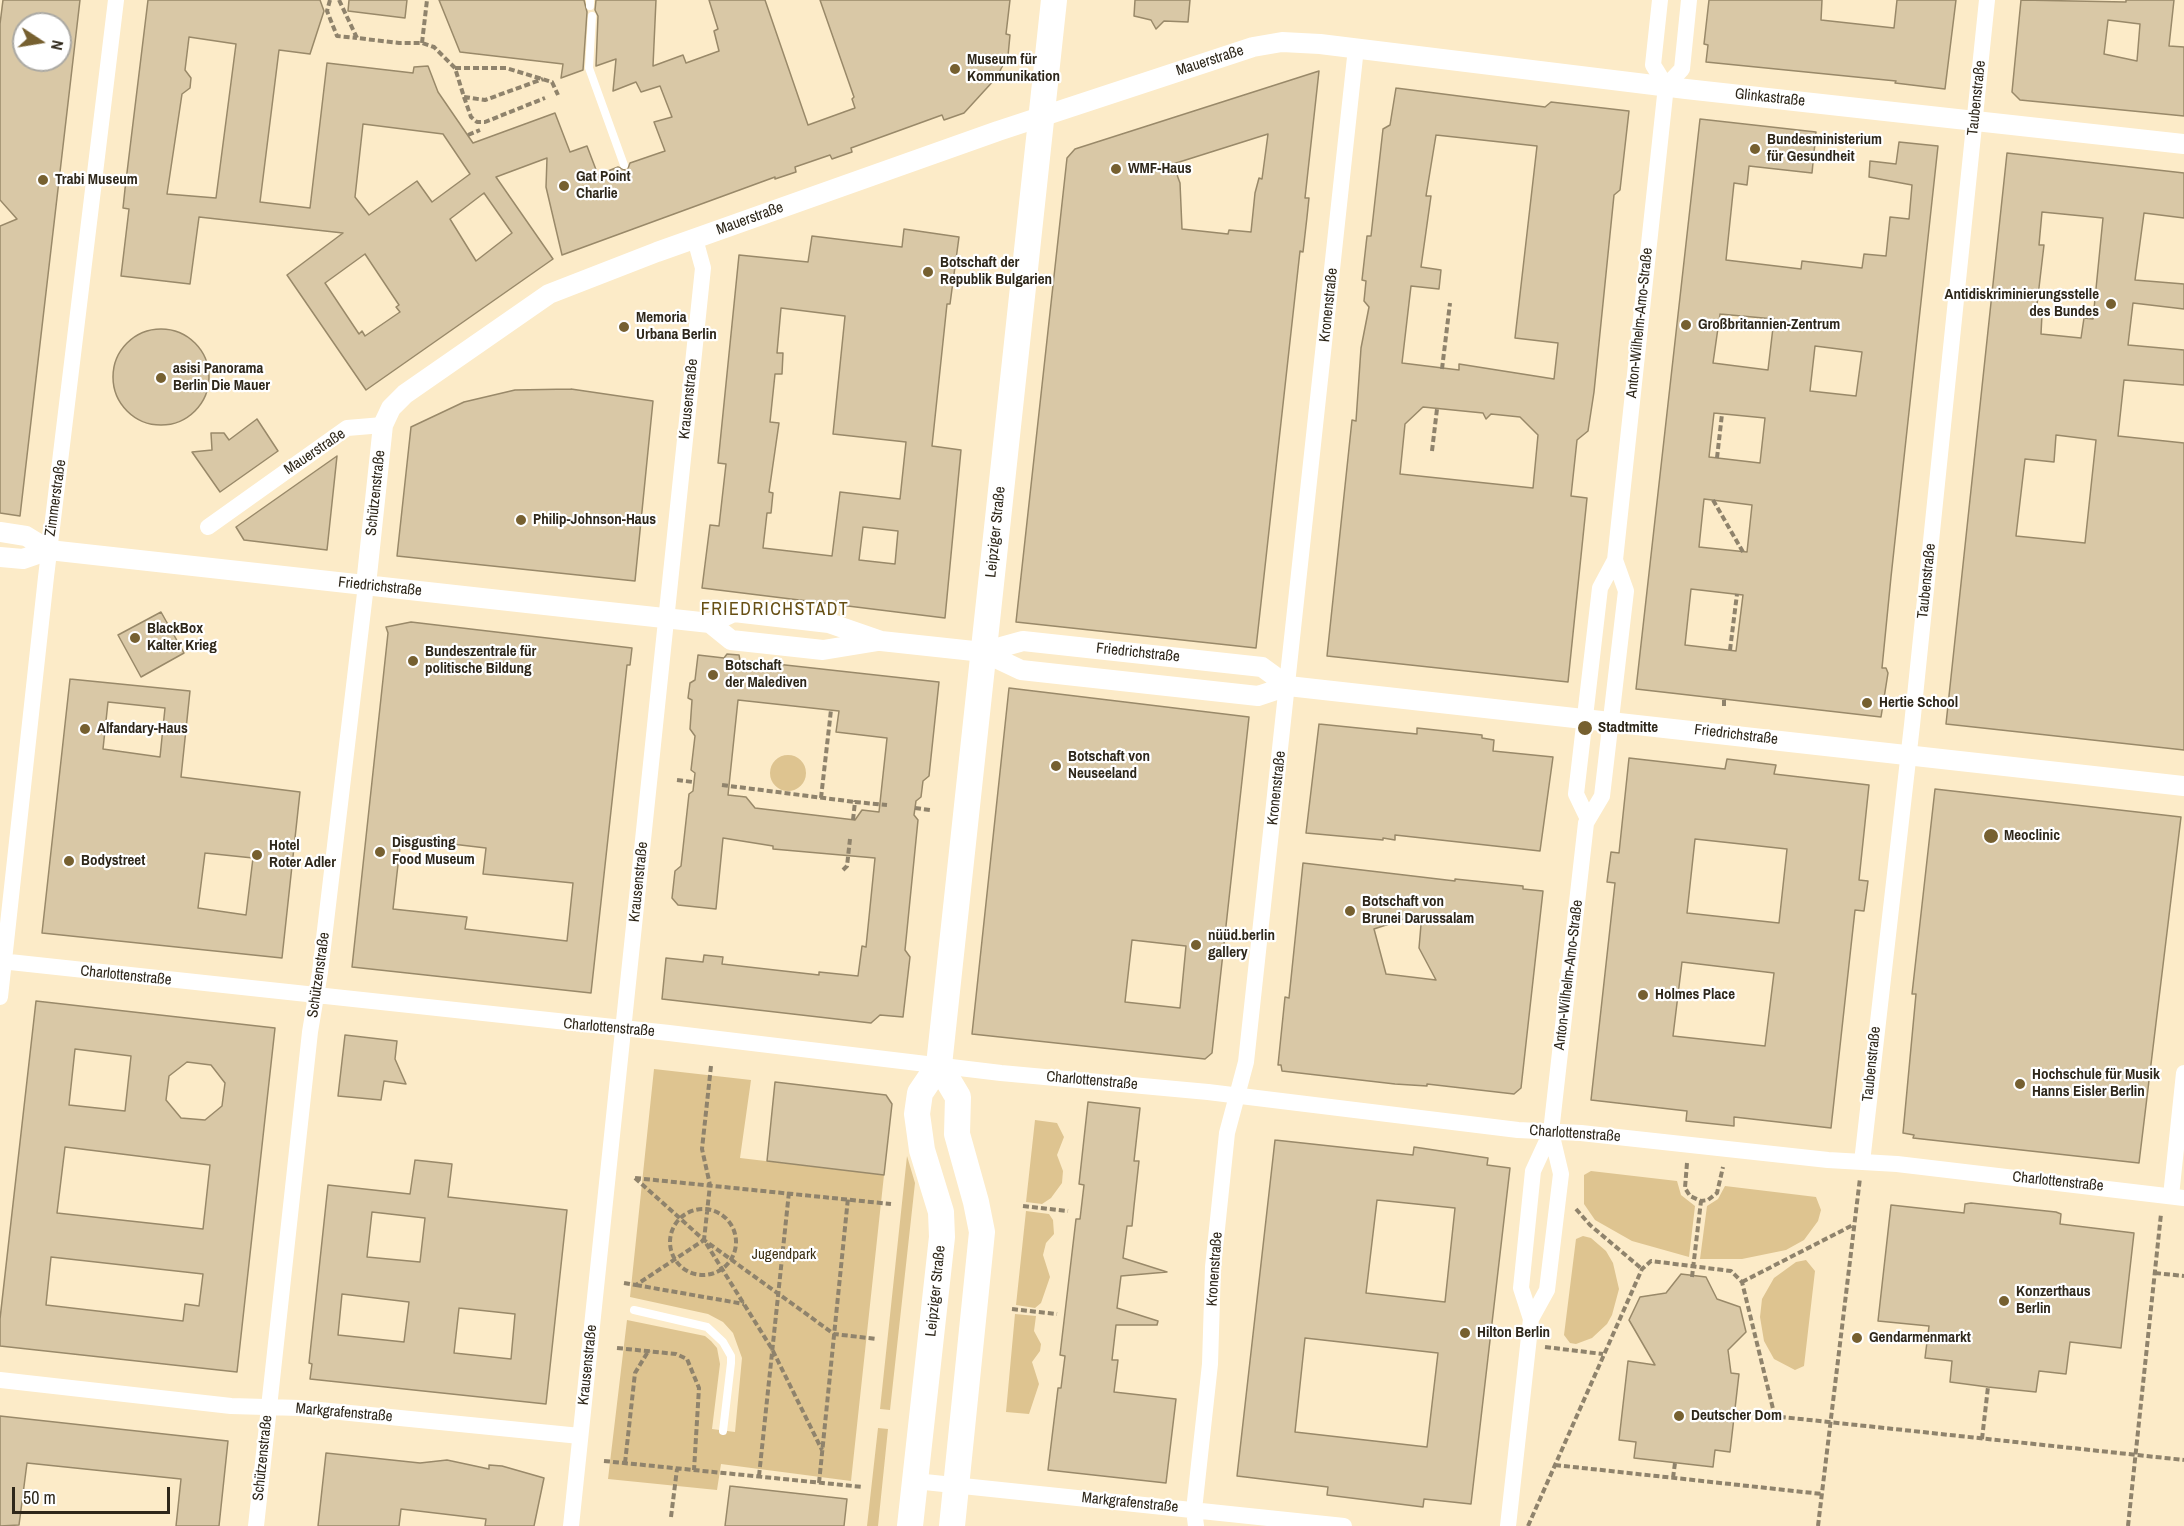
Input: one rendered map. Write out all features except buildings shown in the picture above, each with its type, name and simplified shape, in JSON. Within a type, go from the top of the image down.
[{"type":"main road","name":"Leipziger Straße","points":[[910,1526],[942,1237],[941,1212],[922,1150],[917,1114],[920,1093],[939,1065],[1054,0]]},
{"type":"main road","points":[[939,1065],[958,1097],[957,1134],[976,1202],[981,1232],[952,1526]]},
{"type":"street","name":"Zimmerstraße","points":[[0,997],[2,961],[49,550],[116,0]]},
{"type":"street","name":"Anton-Wilhelm-Amo-Straße","points":[[1587,817],[1576,794],[1600,588],[1615,560],[1665,86],[1653,65],[1660,0]]},
{"type":"street","points":[[1665,86],[1682,69],[1689,0]]},
{"type":"street","name":"Taubenstraße","points":[[1862,1162],[1908,754],[1987,0]]},
{"type":"street","name":"Mauerstraße","points":[[208,527],[347,428],[383,425],[391,408],[405,394],[549,294],[578,280],[1042,116],[1263,45],[1301,42],[1356,48]]},
{"type":"street","name":"Glinkastraße","points":[[1356,48],[1665,86],[2184,144]]},
{"type":"street","name":"Kronenstraße","points":[[1195,1518],[1210,1364],[1213,1267],[1227,1133],[1246,1062],[1356,48]]},
{"type":"street","name":"Krausenstraße","points":[[571,1526],[703,268],[695,239]]},
{"type":"street","name":"Schützenstraße","points":[[256,1526],[315,997],[320,972],[383,425]]},
{"type":"street","name":"Friedrichstraße","points":[[0,532],[26,536],[49,550],[710,623],[734,612],[829,623],[881,641],[983,652],[1021,670],[1258,696],[1288,686],[2184,786]]},
{"type":"street","name":"Friedrichstraße","points":[[0,557],[23,559],[49,550]]},
{"type":"street","name":"Anton-Wilhelm-Amo-Straße","points":[[1531,1319],[1521,1288],[1533,1171],[1551,1132],[1587,817],[1602,796],[1626,591],[1615,560]]},
{"type":"street","name":"Friedrichstraße","points":[[710,623],[731,640],[823,650],[881,641]]},
{"type":"street","name":"Friedrichstraße","points":[[983,652],[1023,641],[1262,667],[1288,686]]},
{"type":"street","name":"Charlottenstraße","points":[[2,961],[1237,1097],[1507,1129],[1862,1162],[2172,1201]]},
{"type":"street","points":[[2172,1201],[2184,1072]]},
{"type":"street","name":"Anton-Wilhelm-Amo-Straße","points":[[1508,1526],[1531,1319],[1547,1290],[1562,1174],[1551,1132]]},
{"type":"street","name":"Markgrafenstraße","points":[[0,1380],[231,1406],[269,1407],[580,1436]]},
{"type":"street","name":"Markgrafenstraße","points":[[915,1482],[957,1485],[1195,1518],[1344,1526]]},
{"type":"lane","points":[[592,16],[589,68],[624,165]]},
{"type":"lane","points":[[634,1310],[707,1327],[723,1342],[731,1356],[723,1431]]},
{"type":"path","points":[[330,0],[327,10],[337,36],[399,44],[422,43],[434,47],[455,68],[471,117],[477,122],[485,122],[544,98]]},
{"type":"path","points":[[338,0],[357,38]]},
{"type":"path","points":[[422,43],[428,0]]},
{"type":"path","points":[[455,68],[506,68],[552,81],[558,95]]},
{"type":"path","points":[[464,97],[485,100],[543,79]]},
{"type":"path","points":[[468,135],[480,130]]},
{"type":"path","points":[[1442,369],[1450,303]]},
{"type":"path","points":[[1432,451],[1437,409]]},
{"type":"path","points":[[1717,458],[1722,414]]},
{"type":"path","points":[[1713,500],[1743,552]]},
{"type":"path","points":[[1730,650],[1734,644],[1737,594]]},
{"type":"path","points":[[1724,699],[1724,706]]},
{"type":"path","points":[[821,798],[831,710]]},
{"type":"path","points":[[677,780],[693,782]]},
{"type":"path","points":[[722,785],[887,805]]},
{"type":"path","points":[[853,820],[855,802]]},
{"type":"path","points":[[915,808],[930,810]]},
{"type":"path","points":[[843,870],[847,866],[850,840]]},
{"type":"path","points":[[711,1066],[702,1149],[710,1185],[704,1240],[772,1349],[822,1450]]},
{"type":"path","points":[[1818,1526],[1862,1162]]},
{"type":"path","points":[[1687,1163],[1685,1188],[1690,1196],[1701,1200],[1708,1200],[1717,1193],[1723,1167]]},
{"type":"path","points":[[878,1339],[834,1334],[704,1240],[635,1178],[891,1204]]},
{"type":"path","points":[[759,1476],[789,1192]]},
{"type":"path","points":[[819,1483],[848,1198]]},
{"type":"path","points":[[1692,1277],[1701,1200]]},
{"type":"path","points":[[2127,1526],[2155,1273],[2172,1201]]},
{"type":"path","points":[[1023,1206],[1068,1211]]},
{"type":"path","points":[[1573,1206],[1590,1225],[1642,1269]]},
{"type":"path","points":[[707,1209],[727,1219],[733,1228],[736,1250],[732,1260],[722,1270],[713,1274],[692,1274],[673,1258],[671,1234],[679,1219],[687,1213],[707,1209]]},
{"type":"path","points":[[1742,1282],[1854,1225]]},
{"type":"path","points":[[636,1285],[673,1258],[704,1240]]},
{"type":"path","points":[[1529,1525],[1642,1269],[1651,1261],[1731,1271],[1742,1282],[1775,1417]]},
{"type":"path","points":[[2155,1273],[2184,1276]]},
{"type":"path","points":[[624,1283],[744,1304]]},
{"type":"path","points":[[1012,1309],[1057,1314]]},
{"type":"path","points":[[1528,1345],[1603,1354]]},
{"type":"path","points":[[616,1348],[676,1354],[687,1359],[694,1371],[699,1388],[700,1410],[694,1470]]},
{"type":"path","points":[[625,1463],[635,1373],[649,1350]]},
{"type":"path","points":[[1982,1438],[1989,1387]]},
{"type":"path","points":[[1735,1412],[2184,1460]]},
{"type":"path","points":[[604,1461],[863,1487]]},
{"type":"path","points":[[1673,1478],[1675,1462]]},
{"type":"path","points":[[1555,1465],[1822,1494]]},
{"type":"path","points":[[671,1517],[677,1469]]},
{"type":"green space","points":[[788,755],[801,760],[806,773],[801,786],[788,791],[775,786],[770,773],[775,760]]},
{"type":"green space","name":"Jugendpark","points":[[654,1069],[751,1080],[740,1158],[884,1175],[851,1481],[721,1464],[717,1490],[608,1479],[627,1320],[705,1336],[711,1341],[717,1348],[720,1364],[712,1429],[735,1432],[742,1358],[733,1333],[723,1322],[708,1314],[630,1297]]},
{"type":"green space","points":[[1035,1120],[1057,1123],[1064,1137],[1057,1155],[1063,1171],[1062,1183],[1051,1198],[1042,1204],[1026,1202]]},
{"type":"green space","points":[[907,1156],[915,1183],[890,1410],[880,1409]]},
{"type":"green space","points":[[1591,1171],[1677,1181],[1681,1195],[1695,1206],[1689,1257],[1632,1241],[1595,1220],[1584,1204],[1584,1175]]},
{"type":"green space","points":[[1725,1186],[1816,1197],[1821,1210],[1818,1221],[1804,1240],[1786,1250],[1742,1259],[1700,1259],[1707,1206],[1718,1199]]},
{"type":"green space","points":[[1026,1211],[1049,1214],[1053,1220],[1054,1234],[1046,1243],[1043,1255],[1050,1277],[1041,1303],[1035,1308],[1016,1305]]},
{"type":"green space","points":[[1583,1236],[1591,1238],[1606,1251],[1613,1263],[1619,1289],[1612,1315],[1607,1324],[1592,1338],[1576,1344],[1570,1343],[1564,1335],[1576,1239]]},
{"type":"green space","points":[[1806,1260],[1815,1271],[1804,1366],[1795,1370],[1774,1359],[1764,1341],[1760,1317],[1762,1299],[1774,1278],[1796,1262]]},
{"type":"green space","points":[[1015,1314],[1036,1316],[1034,1331],[1041,1344],[1040,1351],[1032,1362],[1039,1384],[1029,1414],[1006,1412]]},
{"type":"green space","points":[[878,1428],[888,1429],[878,1526],[867,1526]]},
{"type":"place","name":"Museum für Kommunikation","points":[[955,69]]},
{"type":"place","name":"Bundesministerium für Gesundheit","points":[[1755,149]]},
{"type":"place","name":"WMF-Haus","points":[[1116,169]]},
{"type":"place","name":"Trabi Museum","points":[[43,180]]},
{"type":"place","name":"Gat Point Charlie","points":[[564,186]]},
{"type":"place","name":"Botschaft der Republik Bulgarien","points":[[928,272]]},
{"type":"place","name":"Antidiskriminierungsstelle des Bundes","points":[[2111,304]]},
{"type":"place","name":"Großbritannien-Zentrum","points":[[1686,325]]},
{"type":"place","name":"Memoria Urbana Berlin","points":[[624,327]]},
{"type":"place","name":"asisi Panorama Berlin Die Mauer","points":[[161,378]]},
{"type":"place","name":"Philip-Johnson-Haus","points":[[521,520]]},
{"type":"place","name":"BlackBox Kalter Krieg","points":[[135,638]]},
{"type":"place","name":"Bundeszentrale für politische Bildung","points":[[413,661]]},
{"type":"place","name":"Botschaft der Malediven","points":[[713,675]]},
{"type":"place","name":"Hertie School","points":[[1867,703]]},
{"type":"place","name":"Stadtmitte","points":[[1585,728]]},
{"type":"place","name":"Alfandary-Haus","points":[[85,729]]},
{"type":"place","name":"Botschaft von Neuseeland","points":[[1056,766]]},
{"type":"place","name":"Meoclinic","points":[[1991,836]]},
{"type":"place","name":"Disgusting Food Museum","points":[[380,852]]},
{"type":"place","name":"Hotel Roter Adler","points":[[257,855]]},
{"type":"place","name":"Bodystreet","points":[[69,861]]},
{"type":"place","name":"Botschaft von Brunei Darussalam","points":[[1350,911]]},
{"type":"place","name":"nüüd.berlin gallery","points":[[1196,945]]},
{"type":"place","name":"Holmes Place","points":[[1643,995]]},
{"type":"place","name":"Hochschule für Musik Hanns Eisler Berlin","points":[[2020,1084]]},
{"type":"place","name":"Konzerthaus Berlin","points":[[2004,1301]]},
{"type":"place","name":"Hilton Berlin","points":[[1465,1333]]},
{"type":"place","name":"Gendarmenmarkt","points":[[1857,1338]]},
{"type":"place","name":"Deutscher Dom","points":[[1679,1416]]},
{"type":"district","name":"FRIEDRICHSTADT","points":[[775,610]]}]
